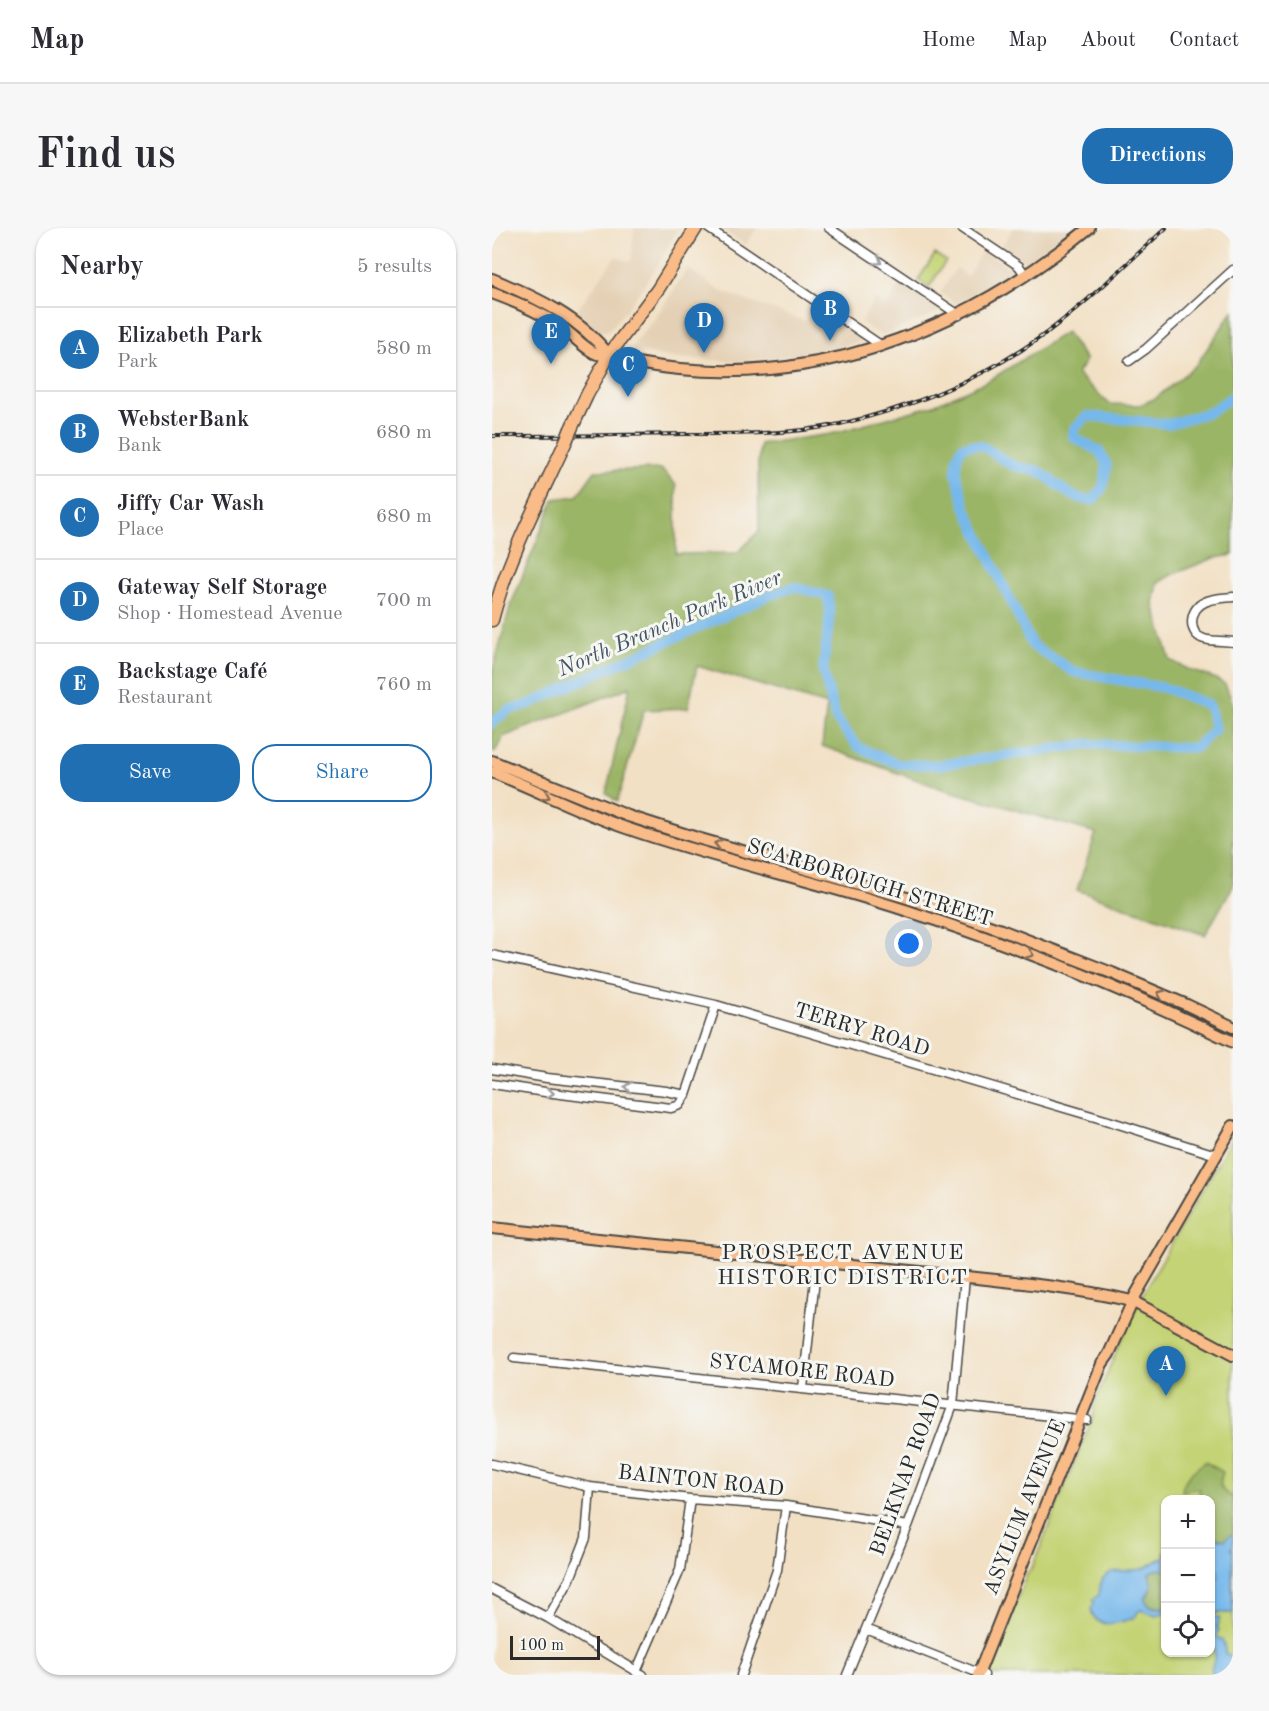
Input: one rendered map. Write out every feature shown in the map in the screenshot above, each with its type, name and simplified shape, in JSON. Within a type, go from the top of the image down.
[{"type":"highway","points":[[492,620],[513,557],[587,395],[609,355],[658,289],[696,228]]},
{"type":"main road","points":[[492,292],[556,323],[591,352],[598,355],[681,368],[760,370],[844,357],[906,338],[958,315],[1026,276],[1088,228]]},
{"type":"main road","points":[[492,279],[554,307],[596,340],[609,355]]},
{"type":"main road","points":[[506,298],[511,287]]},
{"type":"main road","name":"SCARBOROUGH STREET","points":[[492,761],[626,822],[692,849],[904,909],[997,941],[1107,984],[1233,1042]]},
{"type":"main road","name":"SCARBOROUGH STREET","points":[[492,772],[561,802],[626,822],[697,838],[802,867],[907,898],[1000,930],[1112,973],[1233,1027]]},
{"type":"main road","points":[[692,849],[697,838]]},
{"type":"main road","points":[[799,879],[802,867]]},
{"type":"main road","points":[[904,909],[907,898]]},
{"type":"main road","points":[[997,941],[1000,930]]},
{"type":"main road","points":[[1107,984],[1112,973]]},
{"type":"main road","points":[[1182,1017],[1187,1005]]},
{"type":"main road","name":"ASYLUM AVENUE","points":[[981,1674],[1083,1420],[1102,1364],[1109,1354],[1132,1301],[1233,1126]]},
{"type":"main road","points":[[492,1228],[1075,1290],[1132,1301],[1233,1355]]},
{"type":"street","points":[[708,228],[882,346]]},
{"type":"street","points":[[829,228],[958,315]]},
{"type":"street","points":[[962,228],[1019,266],[1026,276]]},
{"type":"street","points":[[1129,361],[1146,349],[1233,270]]},
{"type":"street","points":[[1233,597],[1205,602],[1198,606],[1192,619],[1192,626],[1196,634],[1203,639],[1233,642]]},
{"type":"street","name":"TERRY ROAD","points":[[492,955],[716,1005],[1216,1155]]},
{"type":"street","points":[[492,1084],[671,1108],[680,1105],[686,1095],[716,1005]]},
{"type":"street","points":[[492,1069],[686,1095]]},
{"type":"street","points":[[803,1388],[817,1261]]},
{"type":"street","name":"BELKNAP ROAD","points":[[846,1675],[908,1526],[953,1405],[965,1277]]},
{"type":"street","name":"SYCAMORE ROAD","points":[[514,1358],[1083,1420]]},
{"type":"street","name":"BAINTON ROAD","points":[[492,1464],[591,1487],[690,1499],[786,1506],[908,1526]]},
{"type":"street","points":[[548,1618],[570,1579],[586,1538],[591,1487]]},
{"type":"street","points":[[492,1589],[548,1618],[640,1673],[680,1570],[690,1499]]},
{"type":"street","points":[[741,1675],[777,1570],[786,1506]]},
{"type":"street","points":[[866,1629],[981,1674]]},
{"type":"shaded area","points":[[634,228],[679,228],[654,271],[626,310],[608,331],[597,332],[575,313],[615,257],[631,262]]},
{"type":"shaded area","points":[[720,228],[757,228],[746,245]]},
{"type":"shaded area","points":[[1013,228],[1072,229],[1026,263],[1002,246]]},
{"type":"shaded area","points":[[983,250],[1014,271],[956,304],[940,293],[956,268],[967,276]]},
{"type":"shaded area","points":[[688,269],[719,291],[805,321],[815,307],[863,341],[811,354],[740,361],[673,358],[632,351],[632,347]]},
{"type":"shaded area","points":[[901,283],[941,311],[881,336],[861,322],[875,299],[886,306]]},
{"type":"green space","points":[[935,254],[946,261],[929,287],[918,280]]},
{"type":"green space","points":[[1233,311],[1233,555],[1214,558],[1171,575],[1158,583],[1154,604],[1170,660],[1225,684],[1233,704],[1233,886],[1205,935],[1077,890],[1096,833],[943,789],[822,746],[827,705],[697,666],[688,708],[644,710],[617,802],[606,793],[630,687],[503,737],[495,752],[492,751],[492,673],[510,607],[554,499],[577,496],[595,471],[661,469],[676,485],[676,554],[737,553],[759,531],[760,444],[831,434],[931,406],[988,381],[1066,332],[1086,360],[1077,374],[1109,404],[1140,405],[1156,398],[1196,365]]},
{"type":"green space","points":[[1233,1136],[1233,1675],[986,1675],[998,1646],[1005,1636],[1027,1574],[1032,1568],[1094,1414],[1094,1406],[1120,1342],[1144,1292]]},
{"type":"green space","points":[[1205,1462],[1223,1472],[1221,1488],[1233,1497],[1233,1535],[1226,1540],[1215,1538],[1215,1495],[1198,1495],[1200,1489],[1182,1491],[1187,1478]]},
{"type":"green space","points":[[1161,1569],[1161,1607],[1151,1606],[1145,1599],[1151,1590],[1149,1574]]},
{"type":"water","points":[[1233,1535],[1231,1549],[1233,1552],[1233,1613],[1215,1614],[1215,1579],[1218,1578],[1218,1572],[1215,1568],[1215,1538],[1225,1540]]},
{"type":"water","points":[[1161,1559],[1161,1570],[1152,1571],[1149,1574],[1152,1585],[1145,1599],[1153,1607],[1161,1608],[1161,1614],[1155,1615],[1141,1610],[1134,1618],[1122,1622],[1108,1624],[1097,1620],[1091,1609],[1093,1599],[1099,1595],[1103,1578],[1111,1572],[1143,1569]]},
{"type":"water","points":[[1215,1617],[1220,1618],[1216,1636],[1223,1641],[1226,1654],[1233,1654],[1233,1675],[1214,1675],[1211,1669],[1214,1662]]},
{"type":"waterway","name":"North Branch Park River","points":[[492,723],[508,710],[525,706],[768,596],[794,587],[828,596],[830,613],[823,671],[836,719],[858,747],[898,764],[939,765],[1086,744],[1195,748],[1215,729],[1209,705],[1165,688],[1074,672],[1032,645],[966,509],[956,474],[957,457],[962,447],[970,445],[984,447],[1012,465],[1040,472],[1078,498],[1093,500],[1103,487],[1107,465],[1099,451],[1073,437],[1074,429],[1087,416],[1169,424],[1210,412],[1233,396]]},
{"type":"railway","points":[[492,436],[782,432],[821,428],[892,410],[966,381],[1035,341],[1086,301],[1166,228]]},
{"type":"place","name":"WebsterBank","points":[[830,341]]},
{"type":"place","name":"Gateway Self Storage","points":[[704,353]]},
{"type":"place","name":"Backstage Café","points":[[551,364]]},
{"type":"place","name":"Jiffy Car Wash","points":[[628,397]]},
{"type":"place","name":"Elizabeth Park","points":[[1166,1396]]},
{"type":"district","name":"PROSPECT AVENUE HISTORIC DISTRICT","points":[[843,1264]]}]
